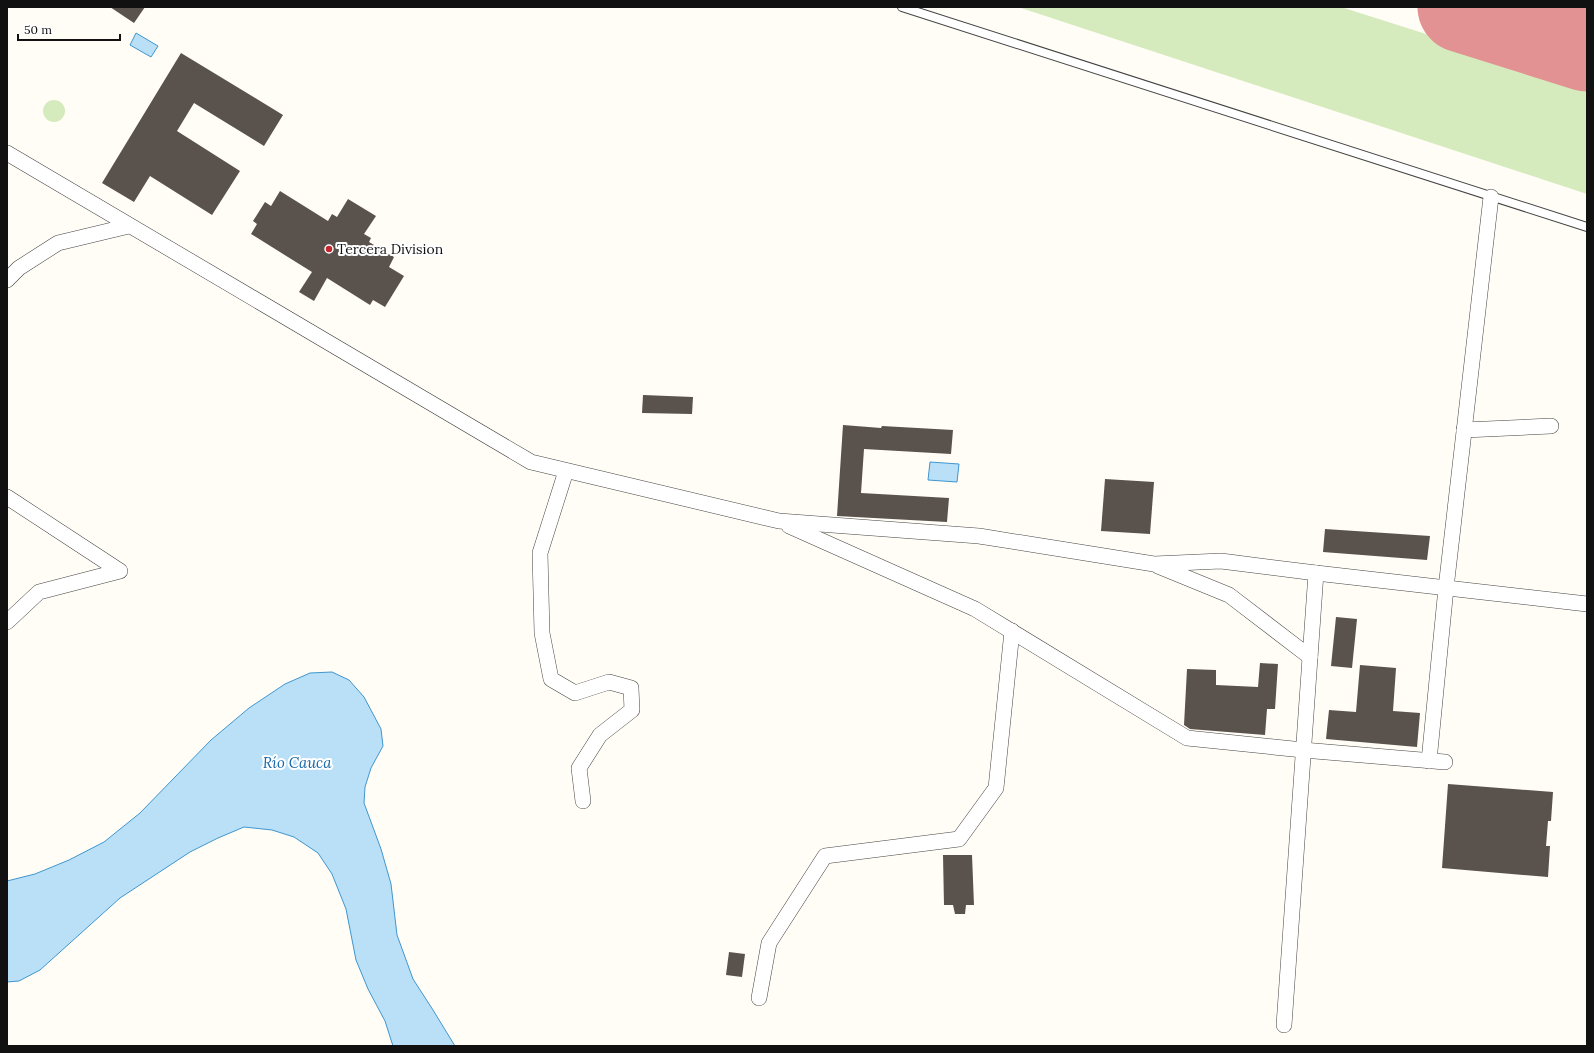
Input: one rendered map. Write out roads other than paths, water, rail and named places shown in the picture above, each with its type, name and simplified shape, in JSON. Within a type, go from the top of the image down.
[{"type":"street","points":[[7,153],[531,462],[779,521],[979,536],[1154,564],[1221,561],[1587,604]]},
{"type":"street","points":[[1429,761],[1446,588],[1492,197]]},
{"type":"street","points":[[7,280],[19,268],[58,243],[129,226]]},
{"type":"street","points":[[1464,430],[1551,426]]},
{"type":"street","points":[[566,471],[540,553],[542,633],[551,679],[575,693],[609,682],[631,688],[632,710],[600,735],[579,768],[583,801]]},
{"type":"street","points":[[7,497],[120,571],[39,592],[7,622]]},
{"type":"street","points":[[779,521],[975,609],[1187,738],[1303,750],[1445,762]]},
{"type":"street","points":[[1154,564],[1229,595],[1310,657]]},
{"type":"street","points":[[1284,1024],[1316,573]]},
{"type":"street","points":[[759,998],[769,943],[825,856],[959,839],[996,788],[1012,631]]},
{"type":"lane","points":[[902,7],[1587,227]]},
{"type":"water","points":[[136,33],[158,46],[151,57],[130,45]]},
{"type":"water","points":[[930,462],[959,464],[957,482],[928,480]]},
{"type":"water","name":"Río Cauca","points":[[332,672],[349,680],[364,697],[381,729],[383,746],[371,768],[365,787],[364,803],[381,849],[391,884],[397,935],[413,979],[455,1046],[393,1046],[385,1021],[368,989],[356,960],[346,909],[332,874],[318,853],[294,837],[272,830],[244,827],[190,852],[120,898],[40,970],[19,981],[7,982],[7,881],[35,874],[69,860],[104,842],[140,813],[211,740],[249,708],[285,684],[310,673]]},
{"type":"place","name":"Tercera Division","points":[[329,249]]}]
